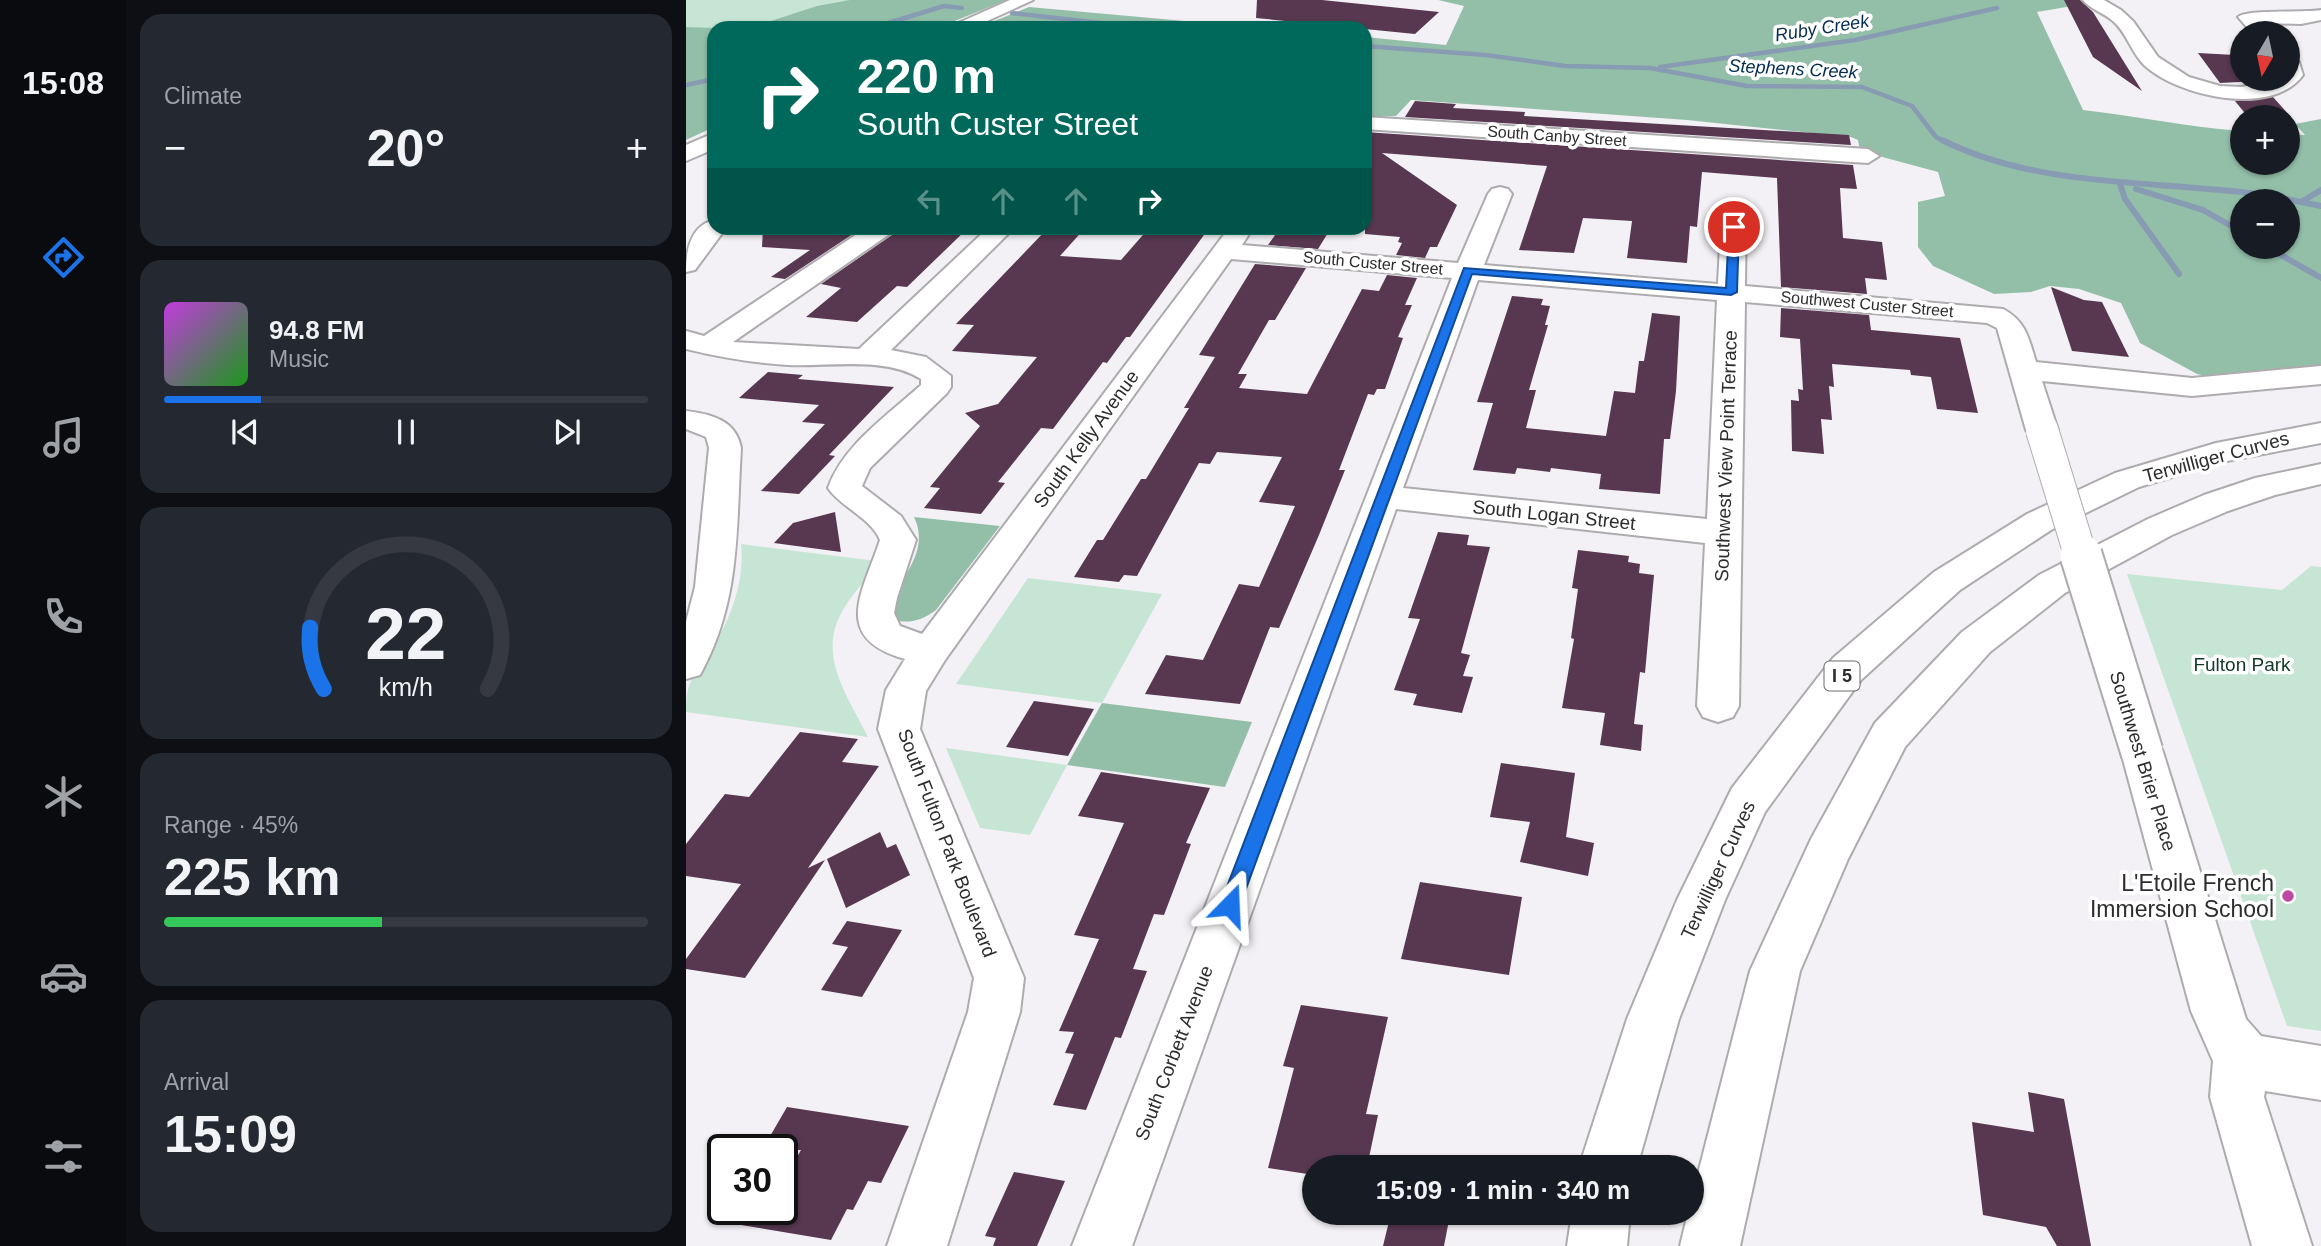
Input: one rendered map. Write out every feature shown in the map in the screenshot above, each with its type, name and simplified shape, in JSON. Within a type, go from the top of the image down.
[{"type":"main road","points":[[974,21],[1025,0]]},
{"type":"main road","points":[[2091,0],[2123,20],[2152,62],[2171,76],[2190,83],[2230,91]]},
{"type":"main road","points":[[2251,21],[2241,10],[2301,19],[2321,15]]},
{"type":"main road","name":"South Canby Street","points":[[1372,123],[1868,156]]},
{"type":"main road","points":[[686,154],[707,144]]},
{"type":"main road","name":"South Corbett Avenue","points":[[1102,1246],[1468,271],[1500,194]]},
{"type":"main road","name":"Southwest View Point Terrace","points":[[1718,706],[1734,206]]},
{"type":"main road","points":[[686,264],[708,235]]},
{"type":"main road","points":[[696,343],[871,235]]},
{"type":"main road","points":[[866,358],[995,235]]},
{"type":"main road","name":"South Custer Street","points":[[1232,239],[1468,271],[1731,292]]},
{"type":"main road","name":"South Kelly Avenue","points":[[931,649],[1232,239]]},
{"type":"main road","name":"Southwest Custer Street","points":[[1731,292],[1971,313],[2002,319]]},
{"type":"main road","name":"Southwest Brier Place","points":[[2002,319],[2011,327],[2217,1011],[2227,1037],[2240,1054]]},
{"type":"main road","points":[[696,343],[775,358],[866,358],[916,363],[936,376],[936,387],[858,461],[851,470],[845,488],[854,500],[888,522],[895,529],[898,540],[874,616],[878,629],[900,646],[931,649]]},
{"type":"main road","points":[[2023,370],[2192,387],[2321,375]]},
{"type":"main road","points":[[686,420],[700,422],[718,430],[725,448],[714,587],[704,627],[686,664]]},
{"type":"main road","name":"Terwilliger Curves","points":[[1612,1155],[1653,1019],[1701,900],[1736,825],[1748,801],[1847,670],[1947,581],[2039,523],[2127,480],[2216,453],[2321,433]]},
{"type":"main road","points":[[1710,1246],[1775,971],[1827,853],[1890,735],[1976,642],[2052,584],[2160,527],[2216,503],[2267,486],[2321,474]]},
{"type":"main road","name":"South Logan Street","points":[[1384,497],[1724,533]]},
{"type":"main road","name":"South Fulton Park Boulevard","points":[[917,1246],[994,1012],[999,978],[899,729],[900,709],[906,690],[931,649]]},
{"type":"main road","points":[[2282,1246],[2237,1097],[2240,1054],[2261,1063],[2321,1073]]},
{"type":"main road","points":[[1597,1246],[1600,1225]]},
{"type":"green space","points":[[686,0],[1001,0],[948,21],[707,21],[707,118],[686,116]]},
{"type":"green space","points":[[850,0],[1007,0],[954,21],[771,21],[817,6]]},
{"type":"green space","points":[[1438,0],[2076,0],[2084,4],[2037,12],[2083,110],[2230,130],[2230,175],[2300,175],[2300,135],[2305,135],[2300,130],[2300,123],[2321,119],[2321,366],[2216,378],[2197,374],[2140,343],[2121,303],[2079,289],[2050,286],[2031,292],[1994,294],[1933,266],[1918,247],[1918,202],[1945,196],[1938,172],[1860,151],[1858,140],[1851,137],[1687,120],[1411,100],[1396,116],[1372,117],[1372,38],[1446,45],[1464,6]]},
{"type":"green space","points":[[1029,7],[1184,21],[994,21]]},
{"type":"green space","points":[[686,27],[707,28],[707,130],[686,140]]},
{"type":"green space","points":[[914,517],[1000,526],[936,610],[921,619],[904,622],[892,619],[892,606],[918,546],[919,532]]},
{"type":"green space","points":[[741,544],[877,561],[843,610],[833,643],[838,675],[868,737],[686,712],[687,693],[692,680],[717,641],[734,601],[741,573]]},
{"type":"green space","name":"Fulton Park","points":[[2311,566],[2321,567],[2321,1031],[2287,1026],[2127,574],[2282,590]]},
{"type":"green space","points":[[1028,578],[1162,594],[1102,703],[956,684]]},
{"type":"green space","points":[[1102,703],[1252,722],[1225,787],[1067,765]]},
{"type":"green space","points":[[946,748],[1067,765],[1030,835],[980,828]]},
{"type":"building","points":[[1257,0],[1322,0],[1439,12],[1415,34],[1372,30],[1372,21],[1286,21],[1256,18]]},
{"type":"building","points":[[2064,0],[2080,0],[2093,12],[2142,91],[2093,57]]},
{"type":"building","points":[[2198,53],[2230,55],[2230,82],[2220,83]]},
{"type":"building","points":[[2273,97],[2280,105],[2238,105],[2235,101]]},
{"type":"building","points":[[1415,101],[1456,104],[1453,108],[1525,112],[1524,116],[1849,135],[1851,145],[1405,117]]},
{"type":"building","points":[[1372,132],[1853,165],[1857,189],[1840,188],[1843,238],[1882,242],[1887,280],[1865,278],[1867,294],[1781,287],[1777,178],[1702,172],[1697,227],[1690,226],[1687,263],[1627,258],[1632,221],[1583,218],[1574,253],[1519,250],[1547,166],[1382,153],[1457,205],[1437,247],[1430,247],[1425,258],[1396,255],[1402,243],[1398,242],[1400,237],[1372,235]]},
{"type":"building","points":[[763,235],[851,235],[785,279],[771,277],[810,250],[762,247]]},
{"type":"building","points":[[892,235],[961,235],[907,287],[897,286],[857,322],[806,317],[841,288],[821,284]]},
{"type":"building","points":[[1041,235],[1079,235],[1060,256],[1121,260],[1143,235],[1204,235],[1130,337],[1126,337],[1107,363],[1103,362],[1053,429],[1041,428],[998,482],[1005,483],[981,514],[924,508],[940,488],[930,487],[980,426],[965,413],[998,404],[1037,357],[952,351],[974,325],[956,324]]},
{"type":"building","points":[[1275,235],[1327,235],[1318,249],[1268,245]]},
{"type":"building","points":[[1255,264],[1306,268],[1275,320],[1269,320],[1238,374],[1247,374],[1239,388],[1307,394],[1362,289],[1379,291],[1387,275],[1417,278],[1405,305],[1412,305],[1398,337],[1403,338],[1385,389],[1377,389],[1374,395],[1368,394],[1339,470],[1345,470],[1319,535],[1279,628],[1270,627],[1240,704],[1145,694],[1166,655],[1203,660],[1239,584],[1259,587],[1295,506],[1259,502],[1282,457],[1217,452],[1210,464],[1199,463],[1137,576],[1124,575],[1119,582],[1074,577],[1097,540],[1103,540],[1141,479],[1146,479],[1189,408],[1184,408],[1215,357],[1199,355]]},
{"type":"building","points":[[2051,287],[2084,300],[2102,302],[2129,357],[2072,351]]},
{"type":"building","points":[[1512,296],[1543,299],[1541,305],[1550,306],[1545,325],[1548,325],[1529,390],[1536,390],[1526,428],[1606,436],[1614,391],[1635,393],[1639,361],[1644,361],[1652,313],[1680,316],[1676,391],[1670,439],[1664,439],[1660,494],[1599,489],[1601,474],[1551,468],[1550,472],[1517,468],[1515,474],[1473,470],[1493,403],[1477,402]]},
{"type":"building","points":[[1781,308],[1869,315],[1871,330],[1960,338],[1978,413],[1937,409],[1931,377],[1911,375],[1910,370],[1832,364],[1834,387],[1829,386],[1832,420],[1821,419],[1824,454],[1792,451],[1791,400],[1799,401],[1798,389],[1803,390],[1800,339],[1780,337]]},
{"type":"building","points":[[768,372],[803,375],[798,379],[894,387],[829,455],[835,456],[799,494],[761,491],[825,424],[802,422],[819,405],[739,398]]},
{"type":"building","points":[[835,512],[841,552],[774,543],[793,523]]},
{"type":"building","points":[[1438,532],[1469,535],[1467,545],[1490,547],[1461,653],[1470,655],[1463,676],[1473,677],[1462,713],[1413,705],[1417,694],[1394,690],[1420,619],[1408,618]]},
{"type":"building","points":[[1578,550],[1629,556],[1628,562],[1640,564],[1639,573],[1654,575],[1645,673],[1640,672],[1634,724],[1643,725],[1641,751],[1600,745],[1605,713],[1562,708],[1574,639],[1571,638],[1578,589],[1572,588]]},
{"type":"building","points":[[1034,701],[1094,709],[1068,756],[1006,747]]},
{"type":"building","points":[[800,732],[858,739],[842,762],[879,766],[808,868],[825,860],[745,978],[686,969],[686,959],[741,884],[686,876],[686,844],[725,794],[749,797]]},
{"type":"building","points":[[1501,763],[1575,773],[1566,837],[1594,843],[1588,876],[1520,862],[1530,822],[1490,817]]},
{"type":"building","points":[[1101,772],[1210,788],[1186,843],[1191,844],[1164,915],[1154,914],[1133,969],[1147,971],[1121,1038],[1115,1037],[1086,1110],[1053,1105],[1074,1054],[1065,1053],[1074,1032],[1059,1031],[1099,939],[1074,935],[1124,823],[1078,816]]},
{"type":"building","points":[[880,832],[887,848],[896,844],[910,875],[846,908],[827,859]]},
{"type":"building","points":[[1420,882],[1522,897],[1509,975],[1401,959]]},
{"type":"building","points":[[847,921],[902,930],[862,997],[821,990],[848,947],[832,944]]},
{"type":"building","points":[[1301,1005],[1388,1017],[1366,1114],[1378,1115],[1370,1155],[1302,1155],[1302,1173],[1268,1168],[1294,1068],[1283,1066]]},
{"type":"building","points":[[2028,1092],[2064,1099],[2091,1246],[2057,1246],[2046,1227],[1983,1215],[1972,1122],[2034,1132]]},
{"type":"building","points":[[787,1107],[909,1126],[881,1183],[868,1181],[853,1210],[847,1209],[831,1240],[741,1225],[798,1225],[798,1155],[801,1150],[798,1150],[798,1134],[771,1134]]},
{"type":"building","points":[[1014,1172],[1065,1181],[1037,1246],[993,1246],[996,1238],[985,1236]]},
{"type":"building","points":[[1388,1225],[1448,1225],[1444,1246],[1383,1246]]},
{"type":"waterway","name":"Stephens Creek","points":[[895,21],[944,6],[962,8]]},
{"type":"waterway","name":"Ruby Creek","points":[[1660,67],[1855,40],[1997,8]]},
{"type":"waterway","name":"Stephens Creek","points":[[1012,13],[1083,21]]},
{"type":"waterway","name":"Stephens Creek","points":[[1372,47],[1486,55],[1565,66],[1650,68],[1747,86],[1862,87],[1912,106],[1936,137],[1945,142]]},
{"type":"waterway","name":"Stephens Creek","points":[[686,85],[707,80]]},
{"type":"waterway","name":"Stephens Creek","points":[[1942,140],[1979,156],[2056,174],[2258,194],[2321,206]]},
{"type":"waterway","points":[[2120,184],[2125,199],[2179,274]]},
{"type":"waterway","points":[[2136,189],[2203,210],[2230,225]]},
{"type":"waterway","points":[[2301,202],[2321,190]]},
{"type":"waterway","points":[[2288,259],[2321,278]]},
{"type":"place","name":"L'Etoile French Immersion School","points":[[2288,896]]},
{"type":"route","points":[[1230,905],[1468,271],[1731,292],[1734,227]]}]
